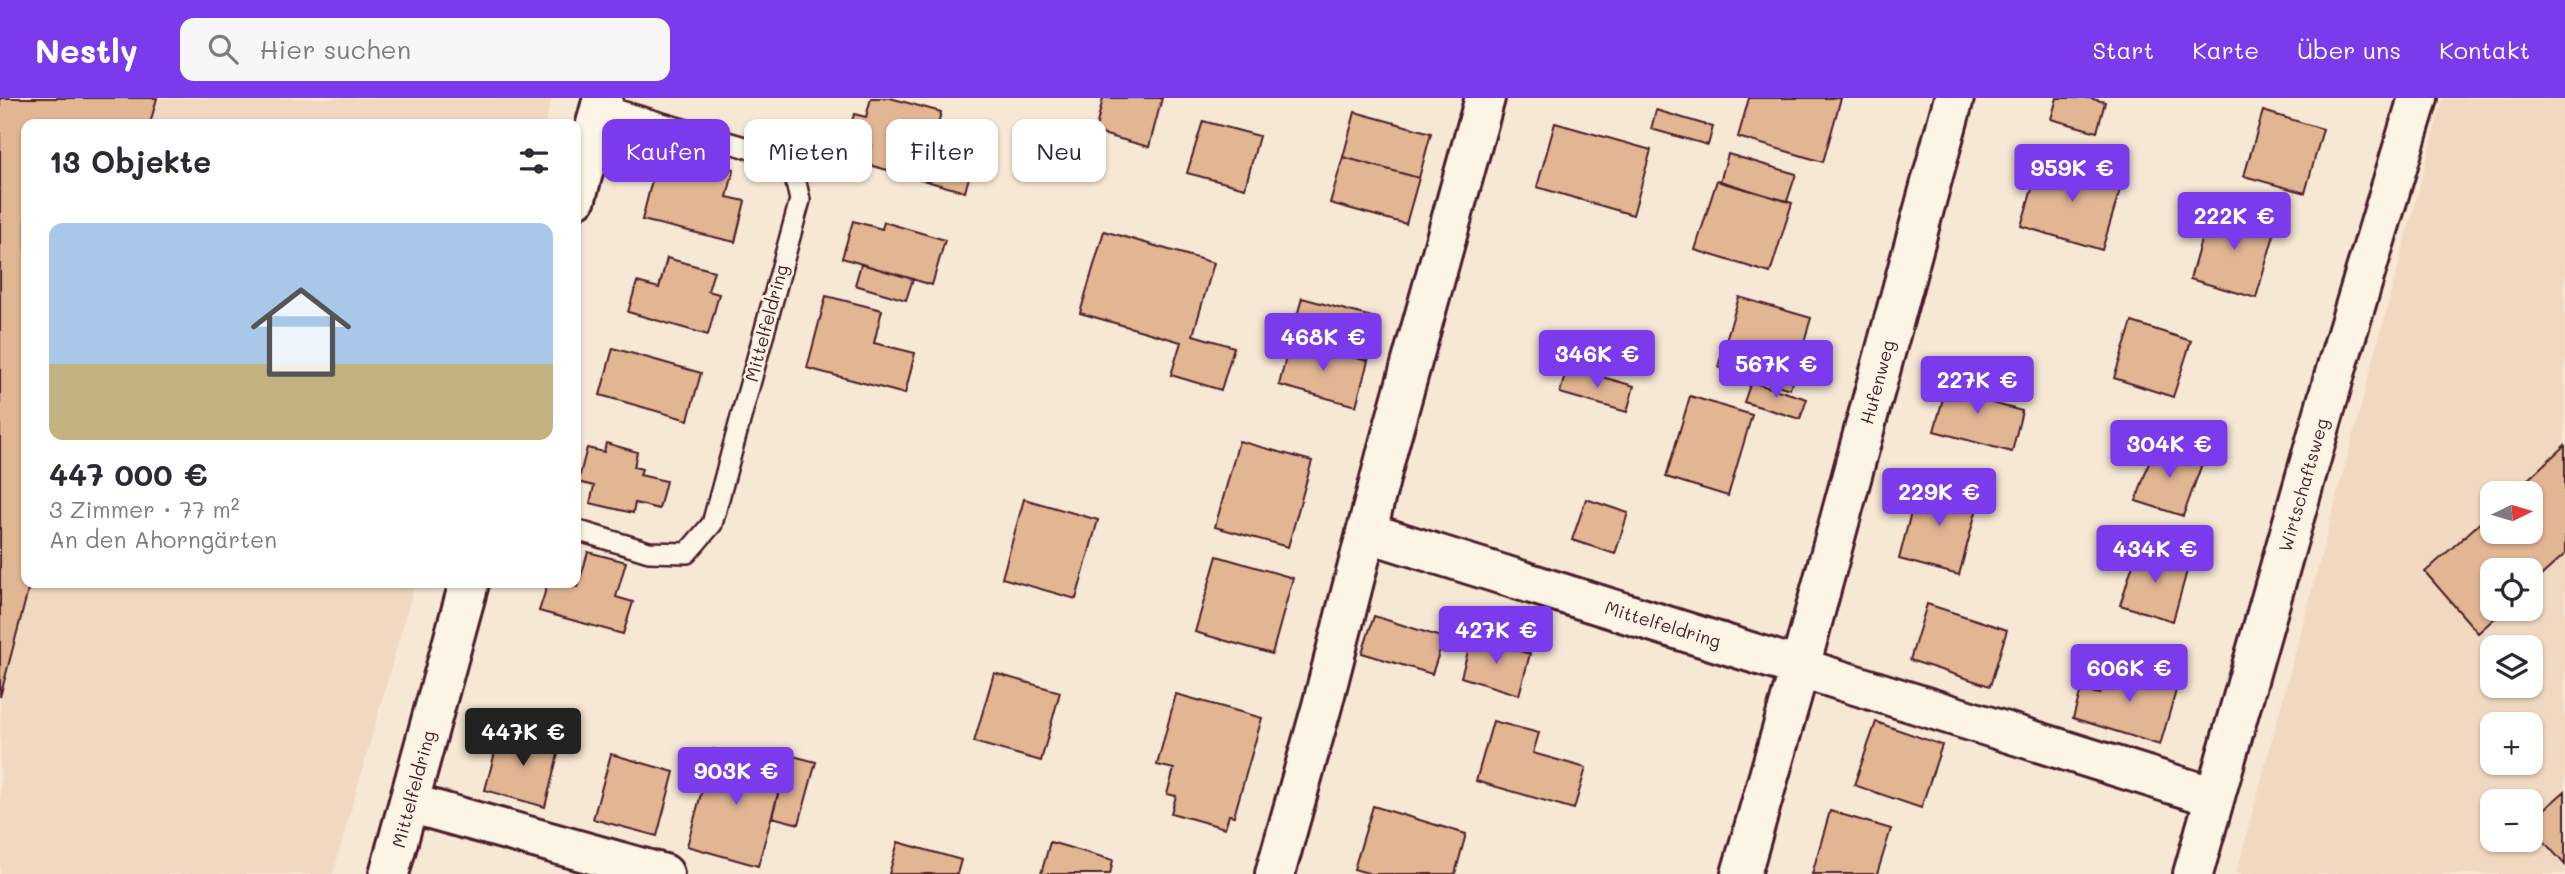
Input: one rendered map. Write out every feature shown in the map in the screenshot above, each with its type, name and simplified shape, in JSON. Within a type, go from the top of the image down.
[{"type":"street","points":[[1275,874],[1485,98]]},
{"type":"street","name":"Hufenweg","points":[[1741,874],[1800,667],[1954,98]]},
{"type":"street","name":"Wirtschaftsweg","points":[[2193,874],[2338,363],[2418,98]]},
{"type":"street","name":"Mittelfeldring","points":[[581,180],[602,102]]},
{"type":"street","name":"Mittelfeldring","points":[[1366,532],[1800,667]]},
{"type":"street","name":"Mittelfeldring","points":[[389,874],[468,588]]},
{"type":"street","points":[[1800,667],[2214,797]]},
{"type":"street","points":[[409,803],[664,874]]},
{"type":"lane","name":"Mittelfeldring","points":[[581,532],[649,552],[687,553],[712,524],[800,200],[794,174],[775,156],[602,102]]},
{"type":"shaded area","points":[[0,98],[552,98],[546,119],[21,119],[21,588],[414,588],[333,874],[0,874]]},
{"type":"shaded area","points":[[2443,98],[2565,98],[2565,874],[2236,874]]},
{"type":"building","points":[[0,98],[157,98],[151,119],[21,119],[21,588],[29,588],[0,697]]},
{"type":"building","points":[[871,98],[890,98],[941,112],[939,119],[886,119],[886,170],[872,166],[872,119],[853,119],[854,114],[866,117]]},
{"type":"building","points":[[1103,98],[1162,98],[1149,147],[1106,135],[1106,119],[1098,119]]},
{"type":"building","points":[[1749,98],[1841,98],[1823,162],[1738,137]]},
{"type":"building","points":[[2057,98],[2089,98],[2105,102],[2097,132],[2051,119]]},
{"type":"building","points":[[1656,110],[1713,127],[1708,145],[1651,129]]},
{"type":"building","points":[[2263,111],[2323,129],[2305,193],[2244,176]]},
{"type":"building","points":[[1355,112],[1431,133],[1419,178],[1343,157]]},
{"type":"building","points":[[1203,121],[1259,136],[1245,188],[1187,173]]},
{"type":"building","points":[[1555,123],[1651,150],[1633,215],[1537,187]]},
{"type":"building","points":[[1728,154],[1796,174],[1787,201],[1720,182]]},
{"type":"building","points":[[1343,157],[1419,178],[1406,224],[1330,203]]},
{"type":"building","points":[[2041,159],[2122,183],[2102,250],[2021,226]]},
{"type":"building","points":[[730,168],[734,169],[727,197],[745,201],[735,242],[642,220],[652,182],[730,182]]},
{"type":"building","points":[[1717,180],[1792,203],[1770,273],[1695,250]]},
{"type":"building","points":[[930,182],[968,182],[965,192]]},
{"type":"building","points":[[2211,205],[2277,224],[2256,298],[2190,279]]},
{"type":"building","points":[[853,221],[882,229],[884,222],[945,240],[932,285],[842,258]]},
{"type":"building","points":[[1104,231],[1214,263],[1193,335],[1234,347],[1221,390],[1171,375],[1181,342],[1080,313]]},
{"type":"building","points":[[667,258],[714,271],[708,291],[719,294],[708,335],[628,312],[637,282],[659,288]]},
{"type":"building","points":[[861,264],[913,279],[906,300],[855,285]]},
{"type":"building","points":[[826,296],[882,310],[874,343],[915,353],[905,394],[807,368]]},
{"type":"building","points":[[1739,297],[1811,318],[1790,389],[1718,367]]},
{"type":"building","points":[[1302,298],[1379,319],[1368,361],[1290,341]]},
{"type":"building","points":[[2132,322],[2191,341],[2173,397],[2114,378]]},
{"type":"building","points":[[1290,341],[1368,361],[1356,406],[1279,385]]},
{"type":"building","points":[[613,348],[701,373],[688,420],[600,395]]},
{"type":"building","points":[[1567,367],[1634,386],[1627,412],[1560,393]]},
{"type":"building","points":[[1949,377],[1996,389],[1992,403],[2022,411],[2012,452],[1934,431]]},
{"type":"building","points":[[1751,382],[1807,399],[1800,419],[1744,402]]},
{"type":"building","points":[[1690,396],[1752,415],[1728,496],[1666,477]]},
{"type":"building","points":[[1239,441],[1312,461],[1288,547],[1215,527]]},
{"type":"building","points":[[606,443],[637,452],[634,467],[642,469],[640,475],[666,481],[659,509],[635,503],[633,513],[590,503],[594,486],[581,483],[587,448],[604,452]]},
{"type":"building","points":[[2155,444],[2203,461],[2183,516],[2136,501]]},
{"type":"building","points":[[2565,445],[2565,554],[2543,574],[2543,558],[2480,558],[2480,621],[2492,621],[2478,633],[2425,572],[2480,523],[2480,544],[2543,544],[2543,481],[2526,481]]},
{"type":"building","points":[[1919,481],[1980,497],[1959,575],[1899,559]]},
{"type":"building","points":[[1024,499],[1098,520],[1076,599],[1002,578]]},
{"type":"building","points":[[1586,499],[1628,513],[1615,554],[1572,540]]},
{"type":"building","points":[[2138,548],[2189,564],[2173,621],[2120,605]]},
{"type":"building","points":[[588,552],[626,562],[616,597],[633,602],[623,634],[539,611],[546,588],[581,588],[581,576]]},
{"type":"building","points":[[1217,556],[1293,578],[1272,654],[1195,632]]},
{"type":"building","points":[[1927,604],[2007,630],[1990,686],[1910,660]]},
{"type":"building","points":[[1374,616],[1444,638],[1432,674],[1362,653]]},
{"type":"building","points":[[1472,637],[1530,654],[1519,695],[1461,677]]},
{"type":"building","points":[[2131,648],[2183,664],[2178,684],[2125,667]]},
{"type":"building","points":[[2110,662],[2178,684],[2160,745],[2073,718],[2081,690],[2100,694]]},
{"type":"building","points":[[994,673],[1060,692],[1041,761],[974,742]]},
{"type":"building","points":[[1176,694],[1262,718],[1234,816],[1229,815],[1225,828],[1171,813],[1176,796],[1167,794],[1174,769],[1157,765]]},
{"type":"building","points":[[1493,721],[1539,733],[1533,753],[1586,768],[1574,809],[1476,781]]},
{"type":"building","points":[[1876,722],[1942,745],[1921,808],[1854,785]]},
{"type":"building","points":[[501,730],[560,746],[545,807],[485,790]]},
{"type":"building","points":[[713,749],[785,768],[758,866],[687,846]]},
{"type":"building","points":[[611,754],[674,772],[657,836],[593,819]]},
{"type":"building","points":[[789,755],[816,762],[799,824],[772,817]]},
{"type":"building","points":[[2565,791],[2565,865],[2543,840],[2543,810]]},
{"type":"building","points":[[1373,806],[1466,834],[1455,874],[1371,874],[1354,869]]},
{"type":"building","points":[[1830,811],[1891,829],[1877,874],[1812,874]]},
{"type":"building","points":[[898,842],[961,860],[957,874],[889,874]]},
{"type":"building","points":[[1050,842],[1113,860],[1110,874],[1041,874]]}]
